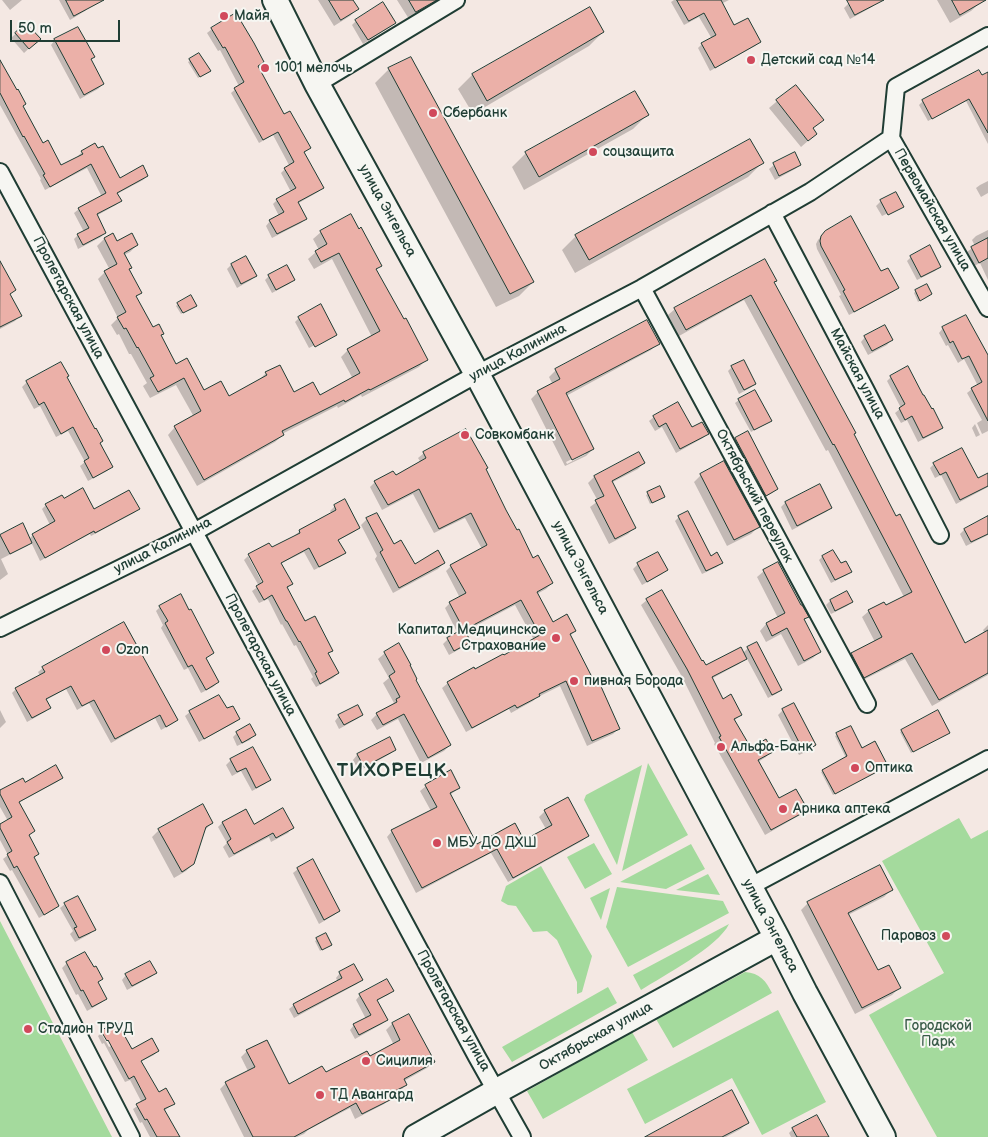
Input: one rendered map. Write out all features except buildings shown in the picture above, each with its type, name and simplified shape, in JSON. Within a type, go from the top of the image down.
[{"type":"main road","name":"улица Энгельса","points":[[275,0],[317,84],[477,374],[883,1137]]},
{"type":"main road","name":"Октябрьская улица","points":[[416,1137],[777,938]]},
{"type":"street","points":[[317,84],[456,0]]},
{"type":"street","points":[[891,138],[896,86],[988,36]]},
{"type":"street","name":"улица Калинина","points":[[0,628],[194,532],[477,374],[642,288],[810,192],[891,138]]},
{"type":"street","name":"Первомайская улица","points":[[891,138],[988,308]]},
{"type":"street","name":"Пролетарская улица","points":[[0,172],[522,1137]]},
{"type":"street","name":"Майская улица","points":[[772,214],[940,535]]},
{"type":"street","name":"Октябрьский переулок","points":[[642,288],[867,704]]},
{"type":"street","points":[[750,887],[988,758]]},
{"type":"street","points":[[0,883],[131,1137]]},
{"type":"green space","points":[[648,763],[688,835],[622,871]]},
{"type":"green space","points":[[642,765],[617,865],[584,800],[586,795]]},
{"type":"green space","name":"Городской Парк","points":[[959,818],[971,839],[988,830],[988,1137],[937,1137],[869,1015],[944,973],[882,861]]},
{"type":"green space","points":[[594,843],[612,874],[585,889],[567,857]]},
{"type":"green space","points":[[691,844],[705,869],[666,889],[620,882]]},
{"type":"green space","points":[[541,866],[592,956],[582,992],[577,994],[577,982],[557,940],[547,931],[533,932],[516,906],[508,905],[501,901],[506,886]]},
{"type":"green space","points":[[708,874],[720,895],[676,890]]},
{"type":"green space","points":[[617,887],[723,901],[729,913],[628,967],[606,927]]},
{"type":"green space","points":[[610,888],[601,920],[590,898]]},
{"type":"green space","name":"Стадион ТРУД","points":[[0,921],[112,1137],[0,1137]]},
{"type":"green space","points":[[729,924],[714,942],[702,951],[641,990],[633,975]]},
{"type":"green space","points":[[745,972],[762,978],[772,993],[673,1048],[656,1019]]},
{"type":"green space","points":[[608,987],[617,1003],[512,1062],[502,1047]]},
{"type":"green space","points":[[778,1010],[826,1102],[762,1135],[732,1078],[645,1124],[627,1089]]},
{"type":"green space","points":[[632,1032],[648,1060],[543,1119],[527,1091]]},
{"type":"place","name":"Майя","points":[[224,16]]},
{"type":"place","name":"Детский сад №14","points":[[751,60]]},
{"type":"place","name":"1001 мелочь","points":[[265,68]]},
{"type":"place","name":"Сбербанк","points":[[433,113]]},
{"type":"place","name":"соцзащита","points":[[593,152]]},
{"type":"place","name":"Совкомбанк","points":[[465,435]]},
{"type":"place","name":"Капитал Медицинское Страхование","points":[[556,638]]},
{"type":"place","name":"Ozon","points":[[106,650]]},
{"type":"place","name":"пивная Борода","points":[[574,681]]},
{"type":"place","name":"Альфа-Банк","points":[[721,747]]},
{"type":"place","name":"Оптика","points":[[855,768]]},
{"type":"place","name":"Арника аптека","points":[[783,809]]},
{"type":"place","name":"МБУ ДО ДХШ","points":[[437,843]]},
{"type":"place","name":"Паровоз","points":[[946,936]]},
{"type":"place","name":"Стадион ТРУД","points":[[28,1029]]},
{"type":"place","name":"Сицилия","points":[[366,1061]]},
{"type":"place","name":"ТД Авангард","points":[[320,1095]]},
{"type":"district","name":"ТИХОРЕЦК","points":[[392,771]]}]
